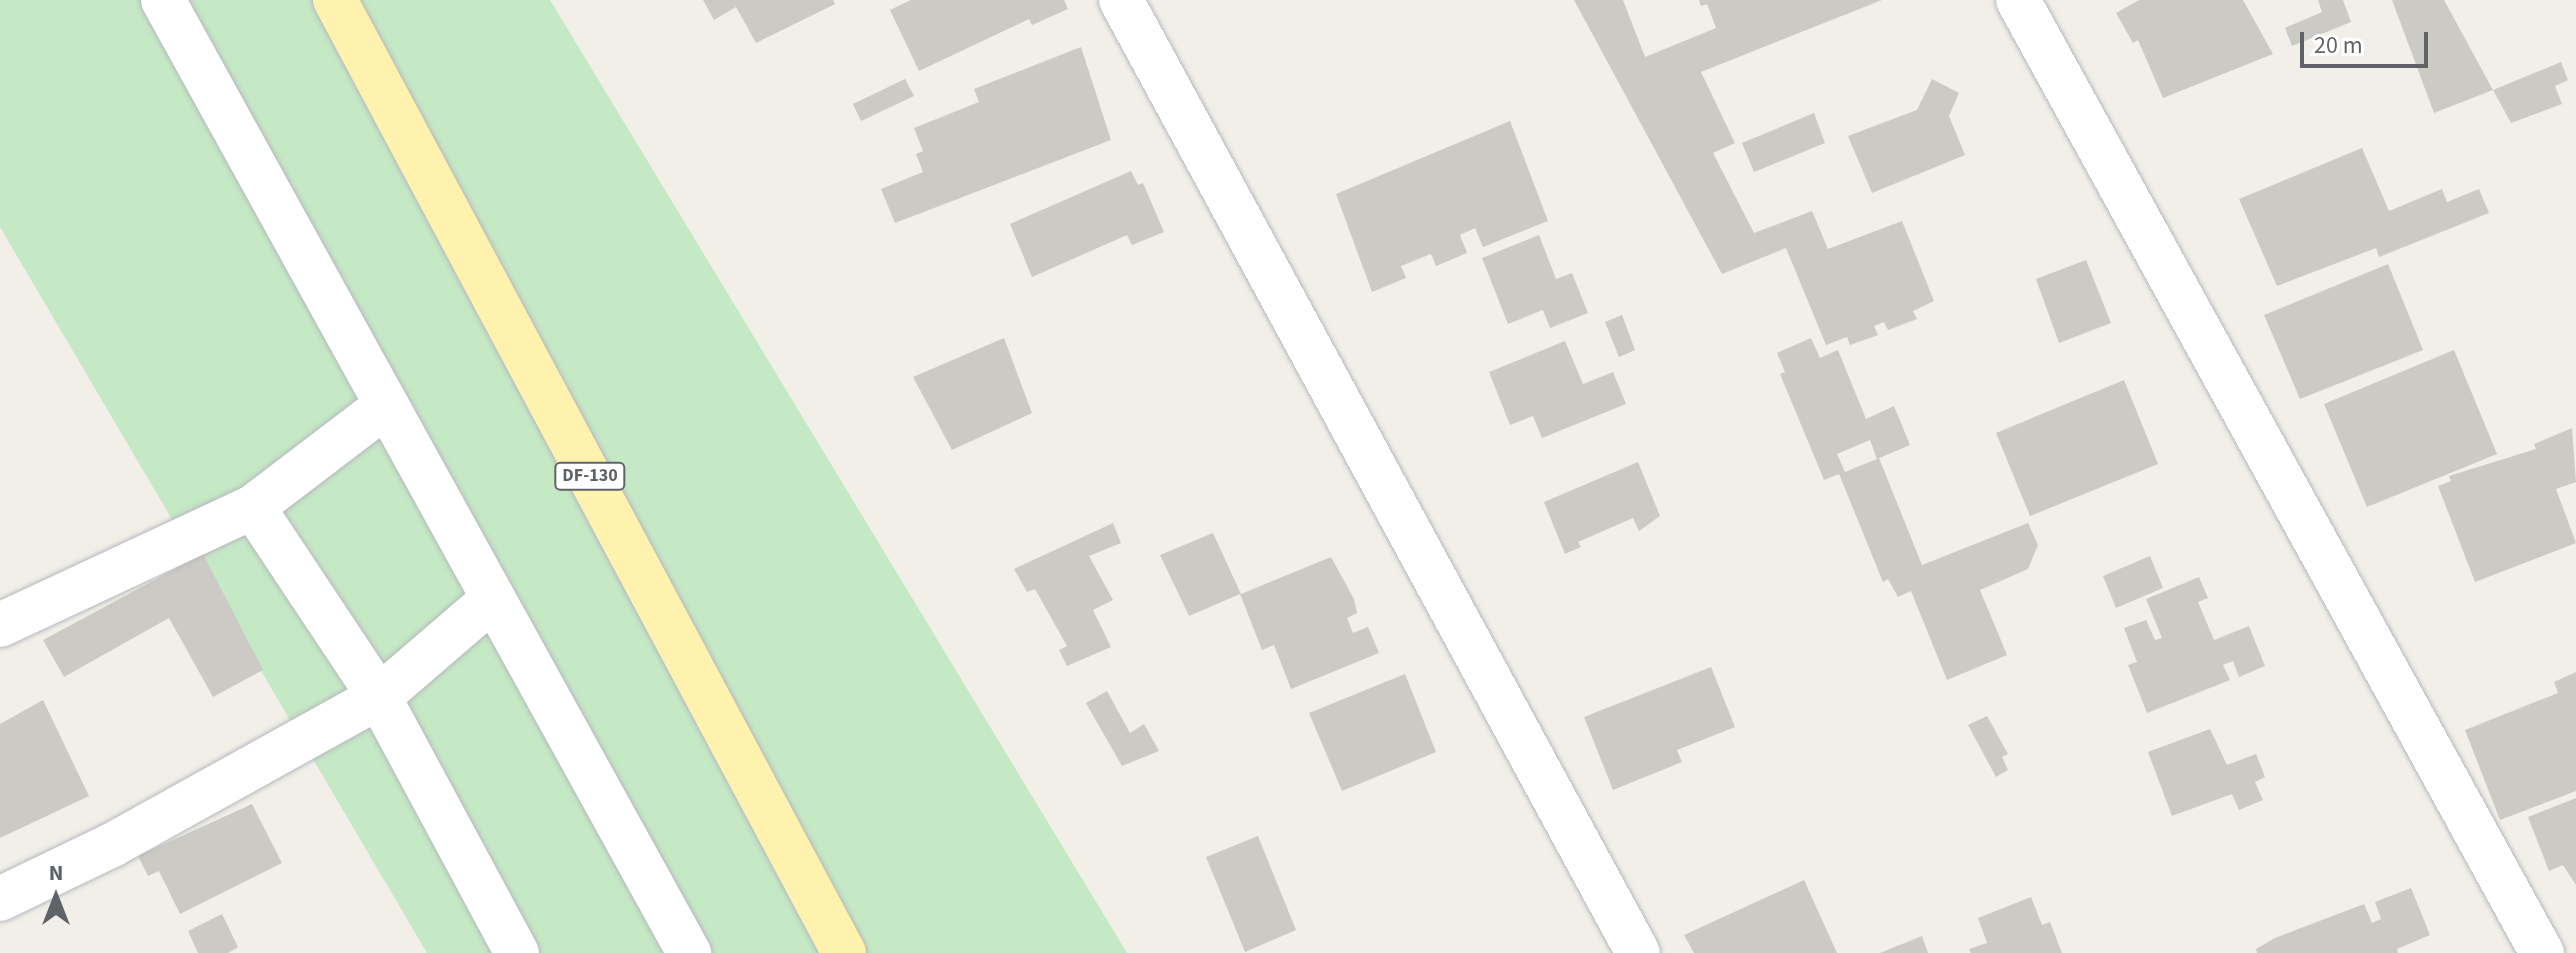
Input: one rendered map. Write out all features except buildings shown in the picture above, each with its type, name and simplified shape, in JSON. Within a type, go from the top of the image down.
[{"type":"main road","name":"DF-130","points":[[335,0],[844,953]]},
{"type":"street","points":[[163,0],[689,953]]},
{"type":"street","points":[[1121,0],[1638,953]]},
{"type":"street","points":[[2018,0],[2542,953]]},
{"type":"street","points":[[0,625],[253,507],[387,405]]},
{"type":"street","points":[[253,507],[379,697],[517,953]]},
{"type":"street","points":[[0,899],[112,845],[379,697],[493,599]]},
{"type":"green space","points":[[0,0],[550,0],[1127,953],[427,953],[0,227]]}]
